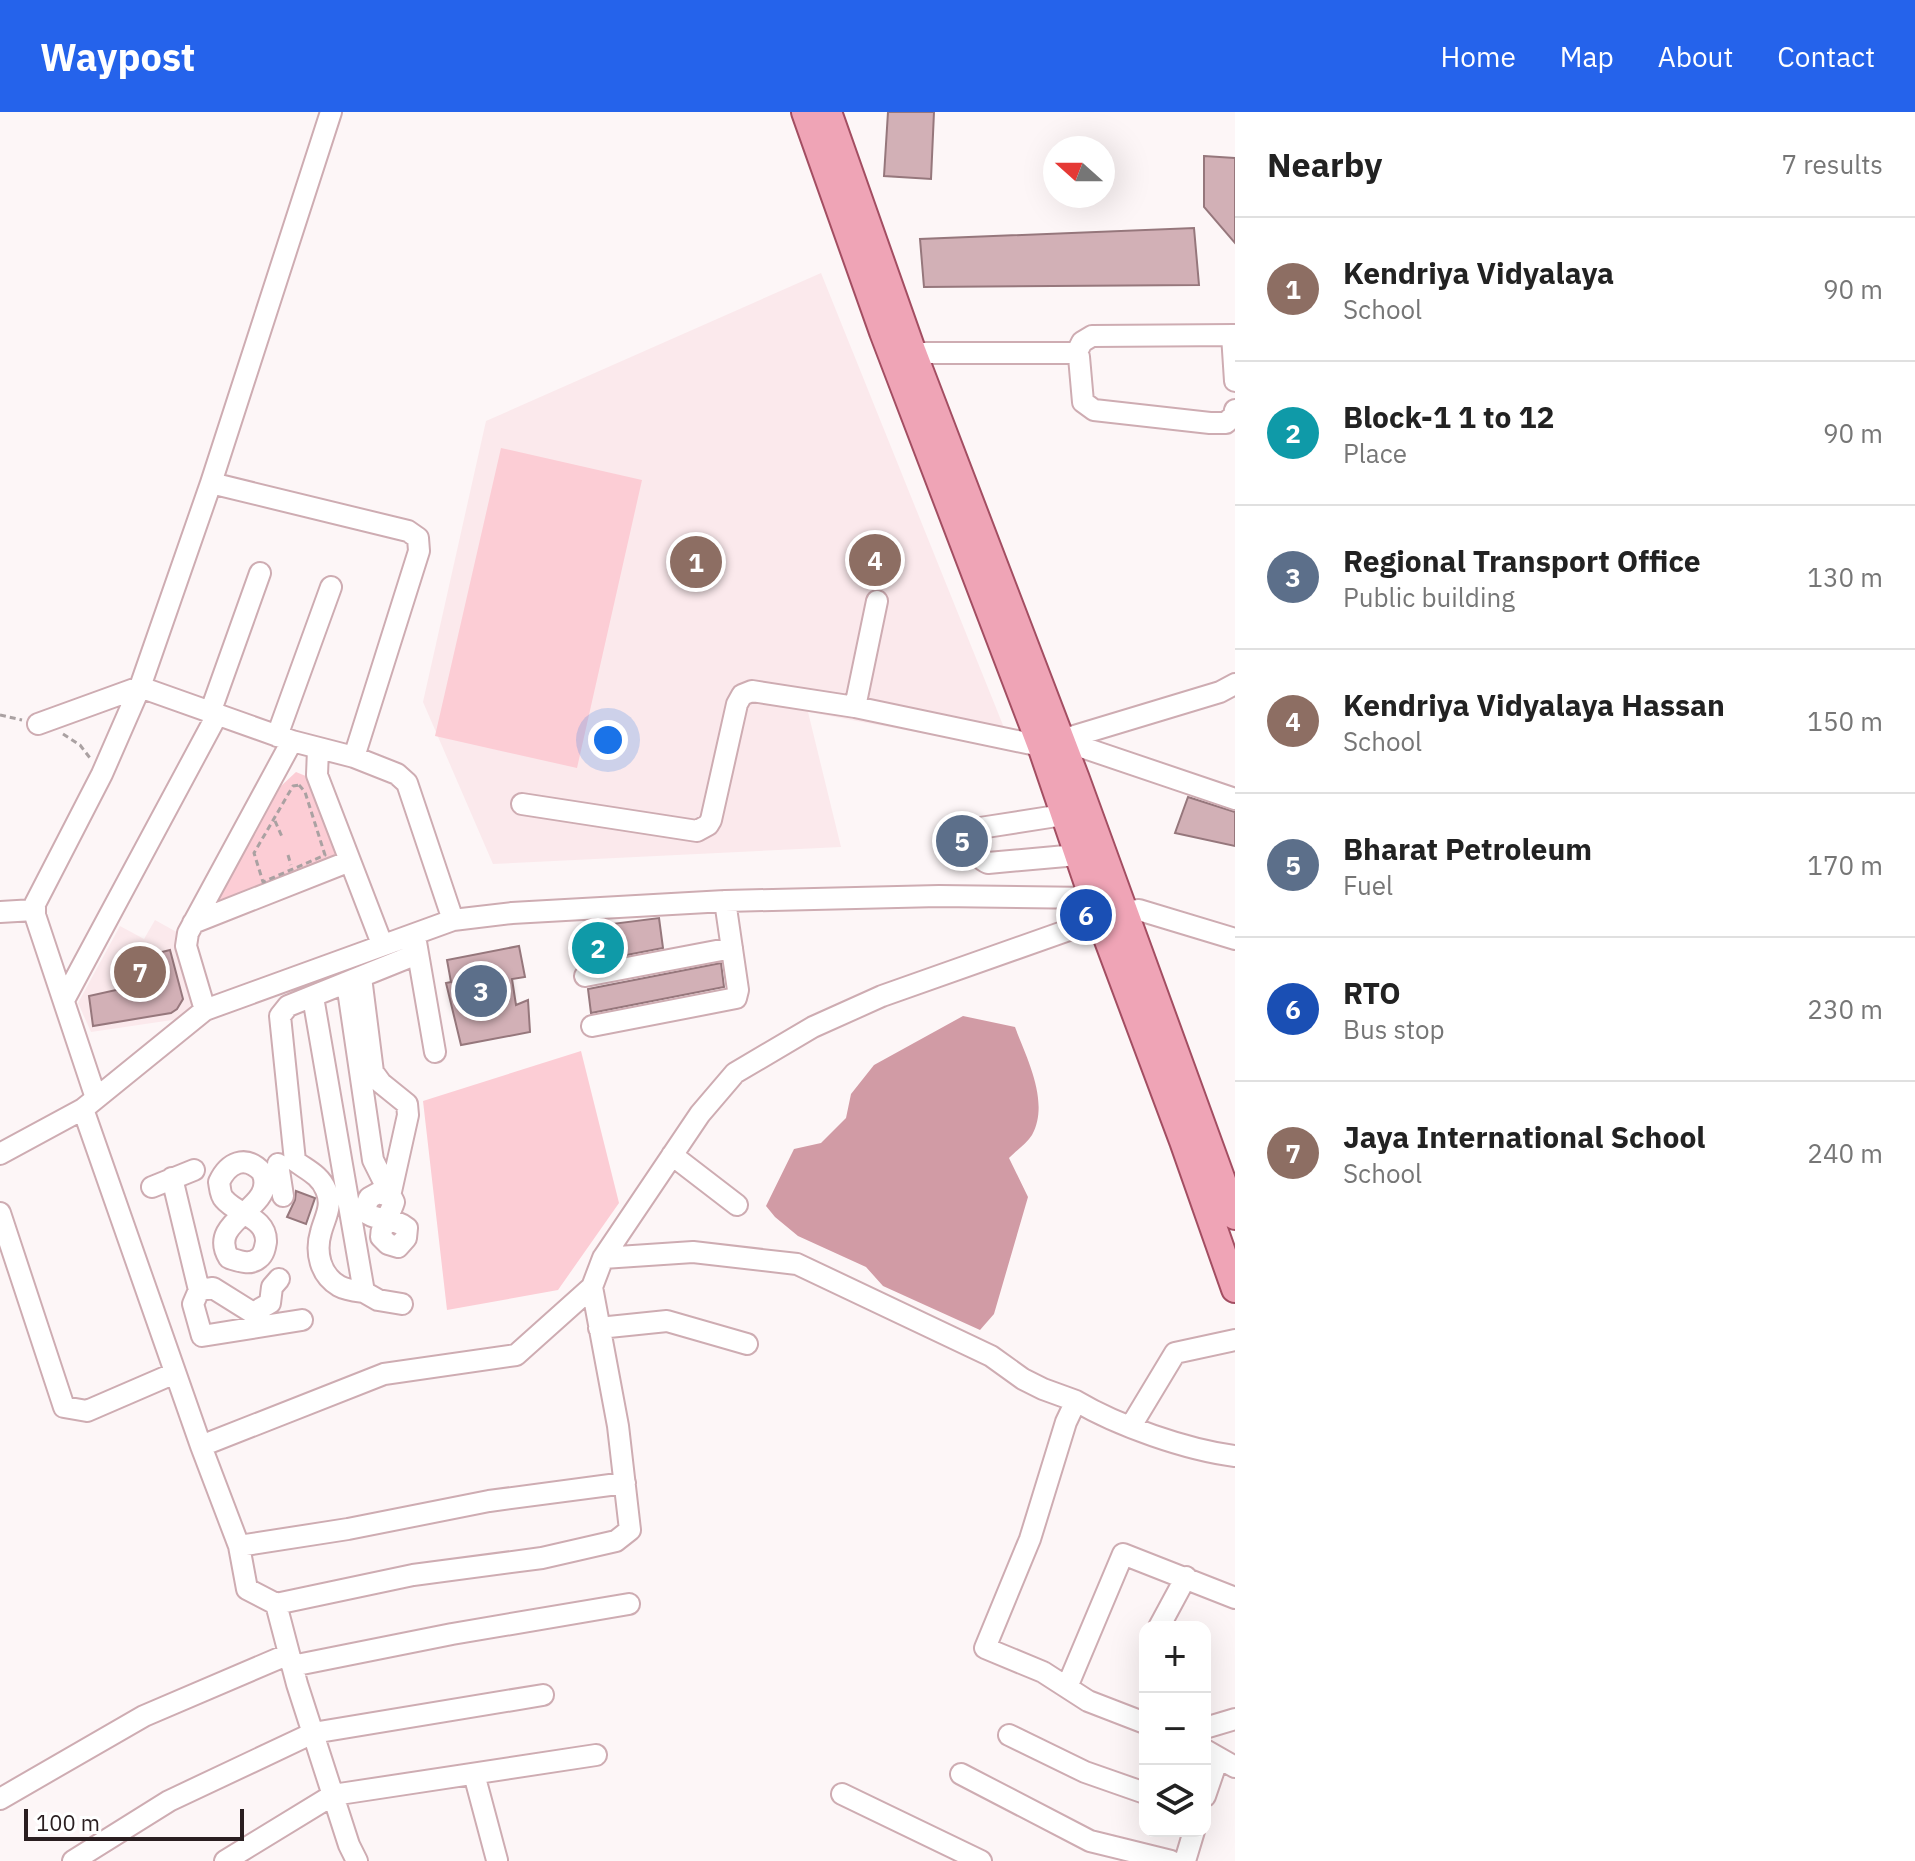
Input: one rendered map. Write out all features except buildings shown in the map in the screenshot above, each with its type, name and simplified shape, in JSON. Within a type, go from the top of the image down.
[{"type":"main road","points":[[805,112],[903,356],[1051,743],[1235,1289]]},
{"type":"main road","points":[[828,112],[903,356]]},
{"type":"main road","points":[[1051,743],[1063,815],[1077,855],[1105,910],[1235,1216]]},
{"type":"street","points":[[331,112],[211,483],[140,687],[102,774],[34,910],[64,1000],[90,1104],[175,1373],[239,1546],[247,1589],[276,1604],[413,1575],[542,1558],[616,1541],[630,1530],[618,1426],[592,1287]]},
{"type":"street","points":[[1076,354],[1082,342],[1092,336],[1234,335],[1235,381]]},
{"type":"street","points":[[903,356],[1076,354]]},
{"type":"street","points":[[1076,354],[1079,357],[1083,402],[1094,410],[1210,423],[1226,423],[1235,410]]},
{"type":"street","points":[[211,483],[408,531],[418,538],[419,551],[354,757]]},
{"type":"street","points":[[64,1000],[214,714],[260,573]]},
{"type":"street","points":[[205,1010],[186,946],[193,923],[284,738],[331,587]]},
{"type":"street","points":[[855,707],[877,601]]},
{"type":"street","points":[[1051,743],[1220,692],[1235,684]]},
{"type":"street","points":[[38,724],[140,687],[392,772],[407,783],[453,920]]},
{"type":"street","points":[[522,804],[697,831],[703,829],[711,820],[737,704],[742,695],[752,691],[1051,743],[1235,799]]},
{"type":"street","points":[[318,749],[317,775],[382,944]]},
{"type":"street","points":[[1063,815],[980,828],[975,836],[975,848],[979,857],[988,863],[1077,855]]},
{"type":"street","points":[[193,923],[350,861]]},
{"type":"street","points":[[0,1154],[90,1104],[205,1010],[453,920],[512,913],[725,901],[939,896],[1139,910],[1235,939]]},
{"type":"street","points":[[592,1026],[733,1000],[738,990],[725,901]]},
{"type":"street","points":[[0,912],[34,910]]},
{"type":"street","points":[[201,1446],[384,1374],[516,1355],[592,1287],[603,1258],[700,1114],[735,1073],[813,1027],[882,996],[1105,910]]},
{"type":"street","points":[[415,932],[435,1052]]},
{"type":"street","points":[[585,976],[732,948]]},
{"type":"street","points":[[402,1304],[378,1300],[364,1292],[340,1287],[324,1273],[318,1250],[330,1210],[327,1191],[316,1174],[295,1161],[280,1016],[288,1006],[417,954]]},
{"type":"street","points":[[354,980],[373,1072],[381,1083],[407,1104],[408,1115],[390,1196]]},
{"type":"street","points":[[354,980],[373,1160],[394,1202],[386,1220]]},
{"type":"street","points":[[313,997],[364,1292]]},
{"type":"street","points":[[283,1196],[270,1168],[249,1162],[240,1161],[225,1170],[219,1182],[224,1199],[244,1213],[260,1197],[270,1168],[294,1145]]},
{"type":"street","points":[[672,1155],[737,1205]]},
{"type":"street","points":[[152,1187],[194,1170]]},
{"type":"street","points":[[172,1178],[199,1290],[193,1304],[202,1336],[302,1320]]},
{"type":"street","points":[[0,1213],[7,1257],[64,1407],[87,1411],[175,1373]]},
{"type":"street","points":[[603,1258],[693,1252],[797,1264],[991,1356],[1023,1379],[1076,1401],[1103,1417],[1212,1453],[1235,1456]]},
{"type":"street","points":[[199,1290],[213,1288],[253,1313],[270,1303],[272,1287],[279,1279]]},
{"type":"street","points":[[599,1328],[667,1321],[747,1344]]},
{"type":"street","points":[[1131,1426],[1175,1353],[1235,1340]]},
{"type":"street","points":[[1076,1401],[1066,1422],[1030,1539],[985,1648],[1043,1672],[1088,1701],[1139,1721]]},
{"type":"street","points":[[239,1546],[348,1529],[489,1501],[625,1483]]},
{"type":"street","points":[[1067,1687],[1123,1554],[1235,1598]]},
{"type":"street","points":[[1162,1621],[1186,1577]]},
{"type":"street","points":[[276,1604],[313,1733],[357,1861]]},
{"type":"street","points":[[0,1799],[144,1716],[291,1660],[629,1604]]},
{"type":"street","points":[[73,1861],[169,1801],[313,1733],[543,1695]]},
{"type":"street","points":[[1211,1726],[1235,1719]]},
{"type":"street","points":[[1009,1735],[1085,1772],[1139,1791]]},
{"type":"street","points":[[225,1861],[333,1795],[596,1755]]},
{"type":"street","points":[[1211,1780],[1219,1758]]},
{"type":"street","points":[[474,1774],[496,1861]]},
{"type":"street","points":[[961,1774],[1090,1841],[1171,1861]]},
{"type":"street","points":[[842,1794],[981,1861]]},
{"type":"street","points":[[1185,1861],[1192,1837]]},
{"type":"path","points":[[299,785],[305,792],[325,855],[263,882],[254,853],[274,819],[293,786],[299,785]]},
{"type":"path","points":[[274,819],[283,839]]},
{"type":"path","points":[[288,855],[292,869]]},
{"type":"shaded area","points":[[821,273],[1013,750],[808,712],[841,847],[493,864],[423,702],[486,421]]},
{"type":"shaded area","points":[[501,448],[642,480],[577,768],[435,736]]},
{"type":"shaded area","points":[[296,772],[313,779],[340,858],[221,904],[219,894],[281,786]]},
{"type":"shaded area","points":[[155,920],[182,935],[196,1005],[179,1019],[91,1032],[78,1003],[120,926],[144,939]]},
{"type":"shaded area","points":[[963,1016],[1015,1027],[1035,1081],[1039,1109],[1032,1135],[1009,1158],[1028,1197],[994,1314],[980,1330],[883,1286],[866,1267],[798,1236],[766,1206],[794,1149],[821,1143],[846,1118],[851,1094],[874,1065]]},
{"type":"shaded area","points":[[581,1051],[619,1203],[558,1290],[447,1310],[423,1101]]},
{"type":"place","name":"Kendriya Vidyalaya Hassan","points":[[875,560]]},
{"type":"place","name":"Kendriya Vidyalaya","points":[[696,562]]},
{"type":"place","name":"Bharat Petroleum","points":[[962,841]]},
{"type":"place","name":"RTO","points":[[1086,915]]},
{"type":"place","name":"Block-1 1 to 12","points":[[598,948]]},
{"type":"place","name":"Jaya International School","points":[[140,972]]},
{"type":"place","name":"Regional Transport Office","points":[[481,991]]}]
